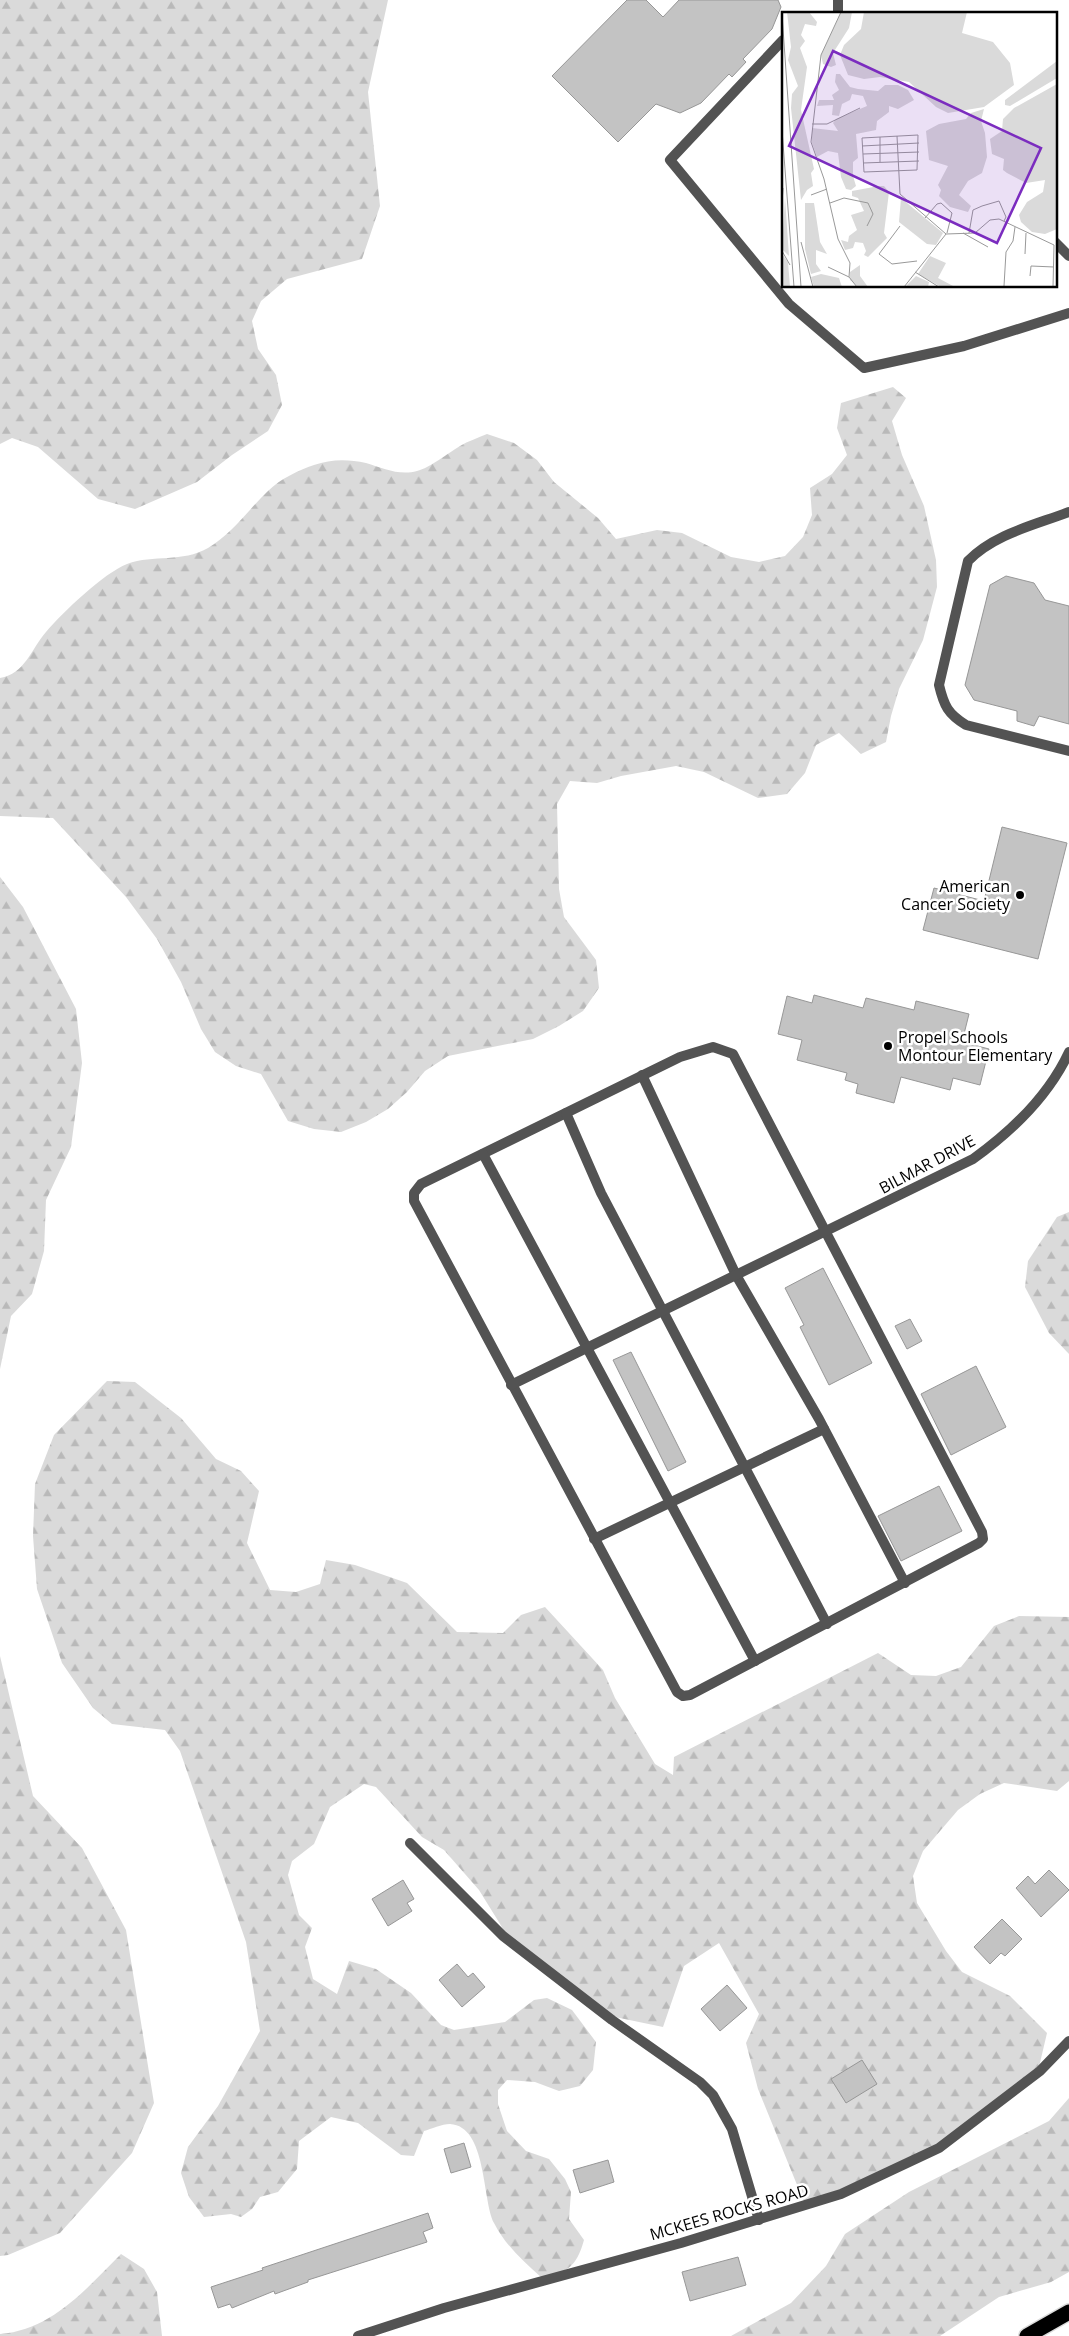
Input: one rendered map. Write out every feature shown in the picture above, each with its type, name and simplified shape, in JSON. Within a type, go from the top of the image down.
[{"type":"highway","points":[[1027,2336],[1069,2312]]},
{"type":"street","points":[[782,41],[670,160],[789,304],[864,368],[964,346],[1069,313]]},
{"type":"street","points":[[1056,243],[1069,256]]},
{"type":"street","points":[[1069,512],[1000,538],[980,548],[968,561],[939,685],[943,702],[952,717],[966,725],[1069,751]]},
{"type":"street","points":[[712,1047],[733,1054],[982,1532],[983,1539],[979,1543],[827,1624],[690,1695],[683,1696],[677,1692],[414,1201],[414,1193],[421,1184],[642,1075],[680,1057],[712,1047]]},
{"type":"street","name":"BILMAR DRIVE","points":[[511,1384],[973,1159],[1001,1139],[1034,1106],[1060,1073],[1069,1052]]},
{"type":"street","points":[[642,1075],[736,1275],[824,1430],[905,1583]]},
{"type":"street","points":[[566,1113],[601,1193],[827,1624]]},
{"type":"street","points":[[483,1154],[755,1661]]},
{"type":"street","points":[[594,1539],[744,1466],[824,1430]]},
{"type":"street","points":[[410,1843],[504,1936],[612,2020],[689,2072],[713,2095],[732,2129],[759,2220]]},
{"type":"street","name":"MCKEES ROCKS ROAD","points":[[358,2336],[444,2308],[759,2220],[841,2194],[938,2148],[1040,2071],[1069,2041]]},
{"type":"green space","points":[[0,0],[388,0],[368,92],[380,206],[362,259],[287,279],[261,301],[252,321],[258,349],[276,375],[282,405],[268,431],[232,455],[197,482],[135,509],[98,499],[38,447],[12,438],[0,444]]},
{"type":"green space","points":[[893,387],[906,398],[892,421],[902,455],[924,506],[936,560],[937,587],[923,640],[899,689],[886,742],[861,754],[839,733],[816,745],[805,773],[787,794],[758,798],[704,772],[676,766],[621,776],[597,783],[570,781],[557,804],[559,889],[564,917],[596,960],[599,988],[583,1011],[533,1039],[448,1056],[425,1071],[407,1092],[388,1109],[366,1122],[341,1132],[314,1129],[288,1121],[261,1074],[236,1066],[215,1052],[201,1029],[181,982],[157,939],[126,897],[53,818],[0,816],[0,678],[16,672],[53,624],[84,594],[107,576],[127,564],[137,561],[178,557],[198,553],[208,548],[233,529],[273,487],[296,472],[320,463],[340,460],[366,463],[404,473],[417,471],[433,464],[463,444],[487,434],[514,443],[537,460],[554,482],[598,518],[616,539],[657,530],[682,533],[731,557],[759,562],[785,556],[803,537],[812,515],[810,488],[832,474],[847,455],[837,428],[841,403]]},
{"type":"green space","points":[[0,877],[23,907],[76,1009],[82,1063],[71,1147],[46,1200],[44,1251],[32,1294],[11,1316],[0,1369]]},
{"type":"green space","points":[[1069,1212],[1069,1354],[1049,1333],[1025,1287],[1028,1261],[1057,1217]]},
{"type":"green space","points":[[107,1381],[135,1382],[181,1418],[216,1459],[241,1471],[259,1491],[247,1543],[270,1590],[296,1592],[320,1584],[326,1560],[355,1565],[407,1583],[457,1632],[503,1633],[521,1615],[545,1607],[603,1670],[615,1698],[655,1764],[673,1775],[674,1757],[878,1653],[911,1675],[936,1676],[961,1667],[994,1626],[1019,1616],[1069,1617],[1069,1781],[1057,1791],[1004,1783],[980,1794],[958,1810],[923,1851],[913,1876],[917,1903],[946,1951],[962,1972],[1010,1996],[1047,2033],[1039,2067],[937,2145],[839,2190],[804,2202],[758,2089],[746,2043],[759,2014],[719,1943],[684,1966],[663,2027],[615,2017],[505,1932],[479,1890],[444,1850],[422,1837],[376,1787],[364,1784],[330,1807],[314,1844],[292,1861],[288,1875],[299,1915],[312,1928],[305,1947],[313,1979],[337,1994],[349,1961],[376,1969],[411,1993],[441,2025],[454,2030],[505,2022],[534,2000],[547,1998],[572,2010],[596,2042],[593,2070],[580,2086],[559,2091],[535,2082],[507,2080],[498,2090],[498,2104],[507,2131],[526,2151],[549,2159],[565,2179],[571,2192],[569,2219],[584,2240],[581,2249],[578,2257],[570,2267],[551,2276],[542,2278],[528,2266],[509,2246],[494,2223],[477,2150],[471,2137],[462,2128],[450,2124],[424,2131],[414,2156],[401,2155],[358,2123],[331,2117],[299,2141],[297,2169],[278,2192],[260,2197],[252,2209],[241,2217],[231,2214],[204,2217],[189,2197],[181,2173],[188,2147],[218,2106],[260,2031],[246,1942],[180,1751],[165,1730],[112,1724],[93,1708],[62,1663],[37,1589],[33,1536],[35,1484],[54,1435]]},
{"type":"green space","points":[[0,1656],[33,1796],[82,1848],[126,1930],[154,2103],[132,2153],[60,2233],[8,2255],[0,2256]]},
{"type":"green space","points":[[1069,2098],[1069,2272],[1051,2282],[999,2297],[940,2336],[731,2336],[791,2303],[826,2266],[845,2234],[909,2192],[1049,2121]]},
{"type":"green space","points":[[121,2254],[144,2269],[157,2292],[162,2336],[0,2336],[0,2334],[19,2331],[36,2325],[67,2306]]},
{"type":"building","points":[[627,0],[646,0],[663,17],[679,0],[778,0],[781,7],[772,29],[743,59],[746,62],[732,77],[729,74],[701,103],[680,113],[656,104],[618,142],[552,76]]},
{"type":"building","points":[[1006,576],[1034,583],[1045,600],[1069,606],[1069,724],[1039,716],[1034,726],[1017,721],[1017,711],[974,700],[965,685],[990,585]]},
{"type":"building","name":"American Cancer Society","points":[[1002,827],[1067,843],[1038,959],[923,930],[934,888],[984,901]]},
{"type":"building","name":"Propel Schools Montour Elementary","points":[[814,995],[863,1008],[866,998],[914,1010],[916,1001],[969,1014],[962,1042],[989,1049],[980,1085],[953,1078],[950,1090],[901,1077],[894,1103],[856,1093],[858,1084],[845,1080],[847,1073],[797,1060],[802,1040],[778,1034],[787,996],[812,1003]]},
{"type":"building","points":[[823,1268],[872,1363],[829,1385],[800,1327],[804,1325],[785,1288]]},
{"type":"building","points":[[910,1319],[922,1341],[907,1349],[895,1326]]},
{"type":"building","points":[[631,1352],[686,1462],[668,1471],[613,1360]]},
{"type":"building","points":[[976,1366],[1006,1427],[951,1455],[921,1394]]},
{"type":"building","points":[[939,1486],[962,1531],[901,1561],[878,1516]]},
{"type":"building","points":[[1049,1870],[1069,1890],[1041,1917],[1016,1888],[1028,1876],[1035,1884]]},
{"type":"building","points":[[403,1880],[414,1899],[407,1903],[412,1911],[388,1926],[372,1899]]},
{"type":"building","points":[[1002,1919],[1022,1939],[1005,1956],[1001,1953],[990,1964],[974,1947]]},
{"type":"building","points":[[457,1964],[468,1977],[473,1973],[485,1987],[462,2007],[439,1980]]},
{"type":"building","points":[[727,1985],[747,2008],[720,2031],[701,2009]]},
{"type":"building","points":[[862,2060],[877,2084],[846,2103],[831,2079]]},
{"type":"building","points":[[464,2143],[471,2167],[451,2173],[444,2149]]},
{"type":"building","points":[[608,2160],[614,2182],[580,2193],[573,2170]]},
{"type":"building","points":[[428,2213],[433,2228],[423,2232],[427,2242],[308,2280],[308,2282],[275,2294],[274,2291],[232,2308],[230,2304],[218,2308],[211,2287],[263,2270],[262,2268]]},
{"type":"building","points":[[738,2257],[746,2285],[690,2301],[682,2272]]},
{"type":"place","name":"American Cancer Society","points":[[1020,895]]},
{"type":"place","name":"Propel Schools Montour Elementary","points":[[888,1046]]}]
